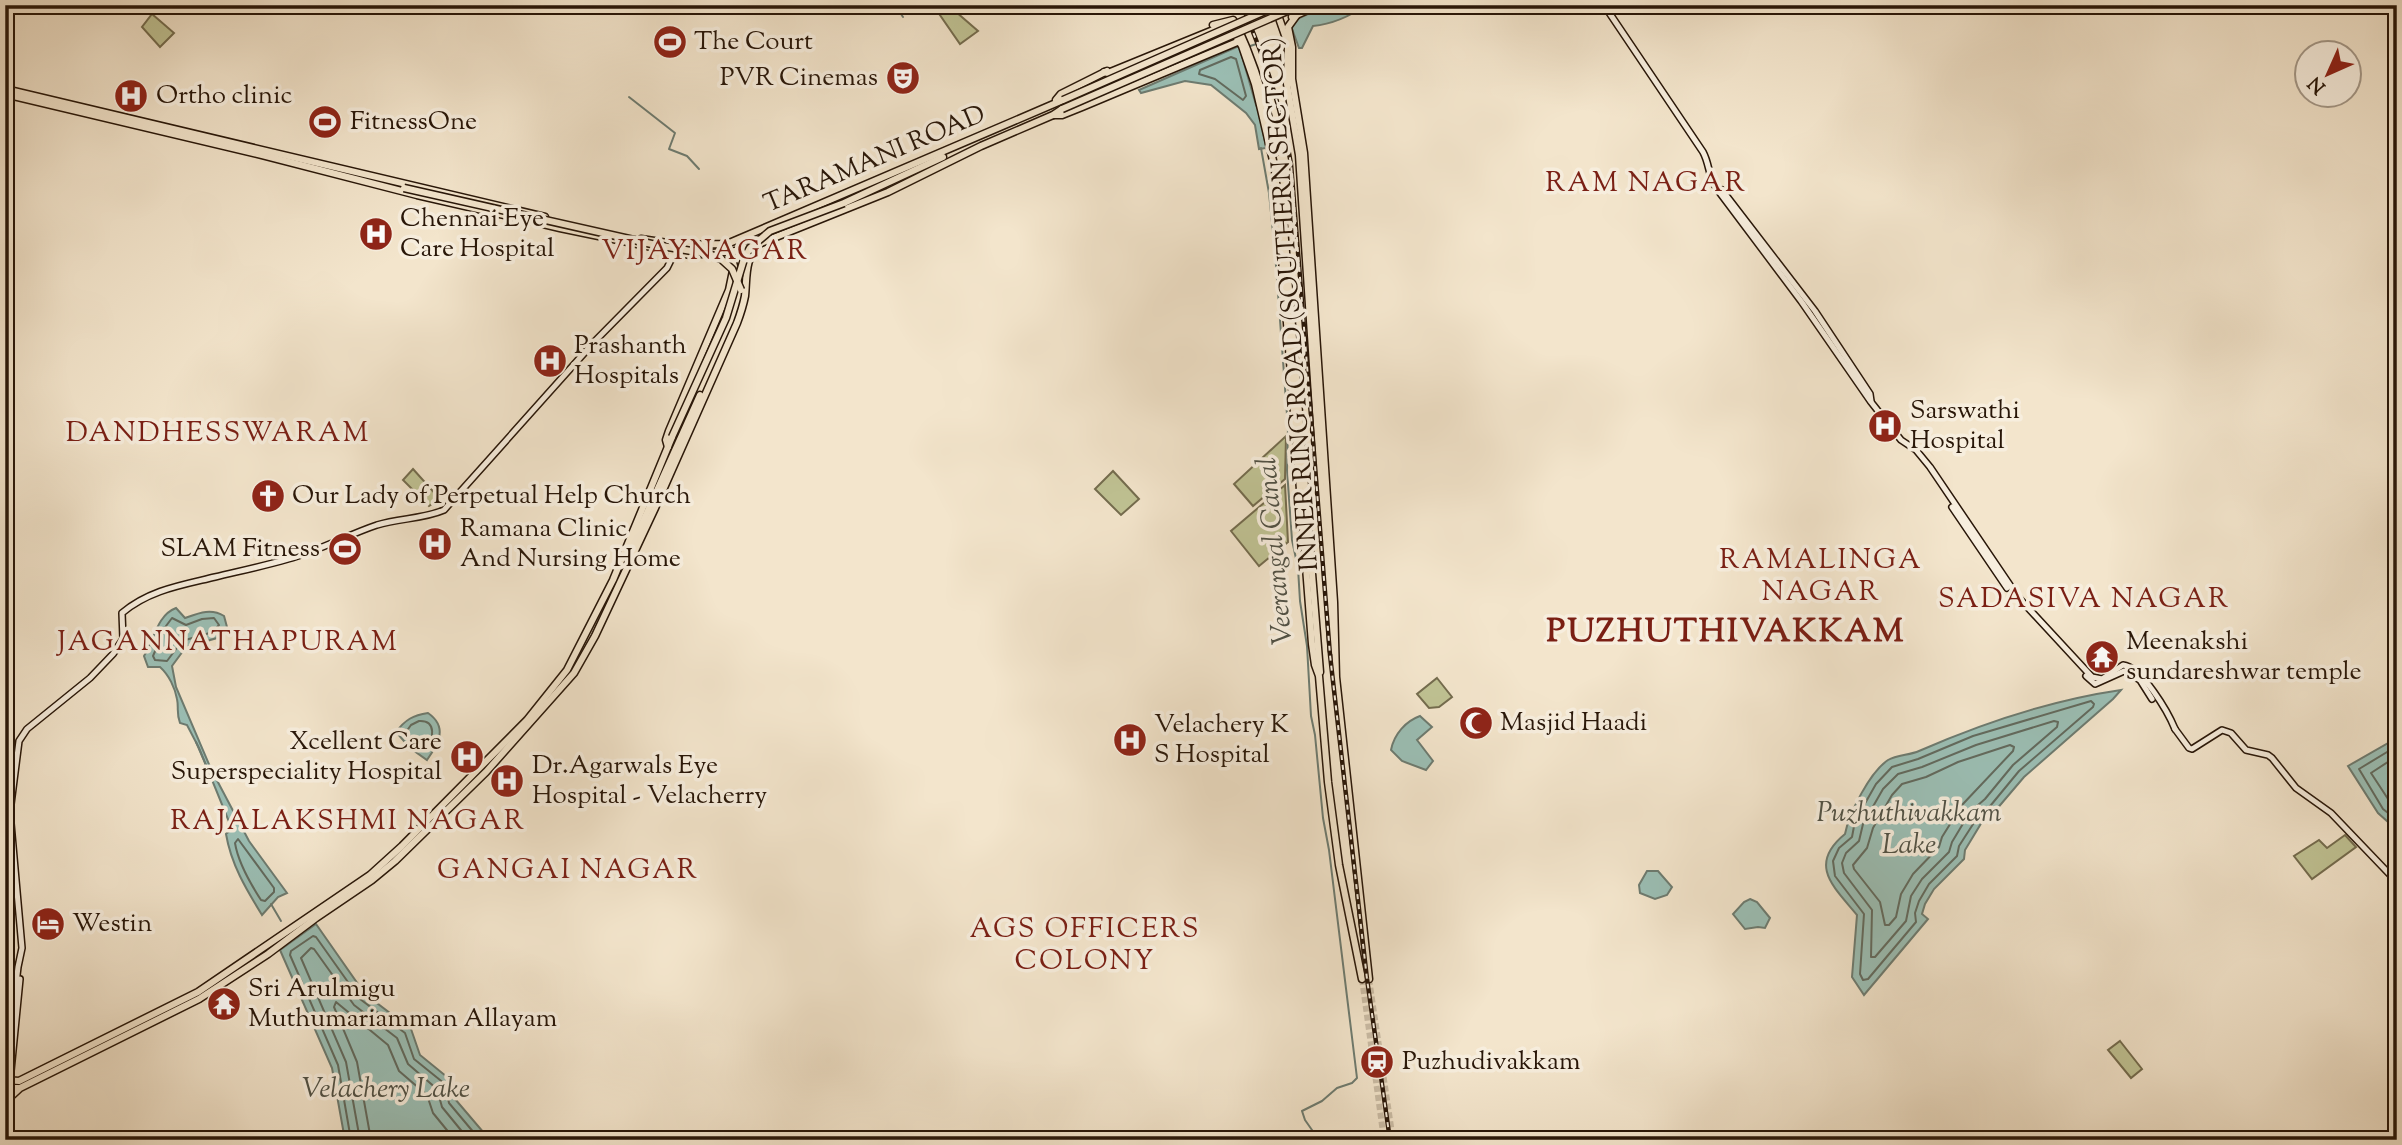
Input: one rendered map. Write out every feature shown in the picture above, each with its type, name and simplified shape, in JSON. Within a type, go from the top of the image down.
[{"type":"main road","name":"INNER RING ROAD (SOUTHERN SECTOR)","points":[[1242,42],[1266,115],[1279,169],[1328,782],[1339,862],[1366,979],[1368,956],[1335,675],[1334,602],[1304,153],[1292,79],[1289,38],[1279,18],[1277,5]]},
{"type":"main road","points":[[1055,102],[1277,5]]},
{"type":"main road","points":[[1052,116],[1062,109],[1301,5]]},
{"type":"main road","points":[[1279,18],[1283,21],[1319,5]]},
{"type":"main road","points":[[1604,5],[1689,128],[1707,159],[1709,176],[1717,189],[1801,301],[1871,402],[1901,440],[1916,450],[1930,467],[2030,611],[2096,679],[2102,679],[2123,665],[2135,669],[2189,748],[2192,749],[2222,730],[2231,733],[2246,750],[2270,756],[2296,788],[2331,813],[2397,882]]},
{"type":"main road","name":"INNER RING ROAD (SOUTHERN SECTOR)","points":[[1285,27],[1296,16]]},
{"type":"main road","points":[[372,179],[391,180],[672,248],[690,255],[727,253],[761,243],[888,192],[981,146],[1242,42],[1234,22],[1226,20],[1104,72],[1061,94],[1055,102]]},
{"type":"main road","points":[[5,89],[372,179],[672,248]]},
{"type":"main road","points":[[5,94],[131,121]]},
{"type":"main road","name":"TARAMANI ROAD","points":[[672,248],[724,244],[1055,102]]},
{"type":"main road","points":[[7,1082],[19,1081],[215,982],[370,875],[402,846],[527,720],[567,670],[610,586],[726,318],[744,259],[754,243],[770,231],[865,194],[943,157],[962,144]]},
{"type":"main road","points":[[372,179],[376,168]]},
{"type":"main road","points":[[1709,170],[1815,311],[1870,394],[1871,402]]},
{"type":"main road","points":[[391,180],[396,186],[404,188],[645,243],[709,254],[721,259],[735,273],[741,289],[738,308],[614,586],[616,592]]},
{"type":"main road","points":[[782,220],[788,232]]},
{"type":"main road","points":[[6,1104],[20,1088],[171,1014],[220,986],[372,880],[486,772],[574,673],[616,592],[737,323],[744,300],[748,264],[752,253],[761,243]]},
{"type":"main road","points":[[6,1104],[22,948],[10,812],[19,741],[27,729],[90,678],[113,654],[123,639],[122,613],[142,598],[165,588],[291,559],[374,526],[428,517],[444,510],[590,346],[667,268],[672,248]]},
{"type":"main road","points":[[668,447],[666,440],[669,431],[732,282],[734,263],[727,253]]},
{"type":"main road","points":[[1320,674],[1335,675]]},
{"type":"main road","points":[[481,766],[486,772]]},
{"type":"main road","points":[[1359,957],[1368,956]]},
{"type":"main road","points":[[7,1082],[20,1088]]},
{"type":"green space","points":[[933,5],[948,5],[978,31],[960,44]]},
{"type":"green space","points":[[152,14],[174,33],[160,47],[142,27]]},
{"type":"green space","points":[[1286,436],[1285,479],[1253,506],[1234,484]]},
{"type":"green space","points":[[413,469],[440,499],[429,506],[403,480]]},
{"type":"green space","points":[[1113,471],[1139,499],[1121,515],[1095,489]]},
{"type":"green space","points":[[1285,485],[1288,542],[1259,566],[1231,531]]},
{"type":"green space","points":[[1437,678],[1452,697],[1439,707],[1429,708],[1417,694]]},
{"type":"green space","points":[[2345,835],[2356,847],[2312,879],[2294,856],[2319,840],[2327,848]]},
{"type":"green space","points":[[2120,1041],[2142,1069],[2131,1078],[2108,1050]]},
{"type":"water","points":[[1328,5],[1366,5],[1341,19],[1313,26],[1302,48],[1299,48],[1291,26],[1297,19]]},
{"type":"water","points":[[1239,46],[1260,113],[1266,148],[1259,149],[1255,125],[1246,113],[1211,85],[1185,81],[1141,93],[1139,90]]},
{"type":"water","points":[[176,608],[185,618],[210,612],[224,616],[227,627],[217,638],[186,647],[172,666],[176,687],[211,769],[249,841],[287,893],[278,897],[262,915],[235,866],[226,834],[232,829],[199,748],[187,725],[180,723],[173,686],[160,667],[148,667],[144,656],[164,616]]},
{"type":"water","name":"Puzhuthivakkam Lake","points":[[2121,690],[2024,777],[1982,822],[1965,850],[1964,859],[1934,889],[1925,904],[1922,914],[1928,919],[1864,995],[1852,977],[1857,915],[1833,885],[1826,866],[1828,856],[1845,834],[1856,805],[1874,774],[1892,758],[1993,722],[2044,706]]},
{"type":"water","points":[[428,713],[438,724],[440,735],[427,760],[410,748],[396,732],[410,719]]},
{"type":"water","points":[[1420,716],[1432,727],[1417,740],[1433,761],[1426,770],[1402,761],[1391,750],[1401,729]]},
{"type":"water","points":[[2397,738],[2397,830],[2378,813],[2348,766]]},
{"type":"water","points":[[1647,871],[1658,871],[1672,887],[1667,895],[1655,899],[1640,893],[1639,885]]},
{"type":"water","points":[[1750,899],[1757,902],[1770,918],[1765,928],[1745,929],[1733,914]]},
{"type":"water","name":"Velachery Lake","points":[[316,924],[365,994],[411,1029],[420,1055],[452,1081],[455,1099],[490,1140],[345,1140],[332,1068],[280,950]]},
{"type":"waterway","points":[[895,5],[903,17]]},
{"type":"waterway","name":"Veerangal Canal","points":[[1247,47],[1269,40]]},
{"type":"waterway","points":[[629,97],[675,133],[669,149],[687,156],[699,169]]},
{"type":"waterway","name":"Veerangal Canal","points":[[1261,148],[1275,252],[1288,428],[1287,470],[1292,540],[1298,568],[1307,646],[1311,716],[1357,1078],[1302,1111],[1319,1140]]},
{"type":"waterway","points":[[196,742],[212,779]]},
{"type":"waterway","points":[[271,904],[281,921]]},
{"type":"tunnel","points":[[1362,979],[1384,1140]]},
{"type":"tunnel","points":[[1369,979],[1393,1140]]},
{"type":"railway","points":[[1242,5],[1271,83],[1291,164],[1330,655],[1367,979],[1390,1140]]},
{"type":"place","name":"The Court","points":[[670,42]]},
{"type":"place","name":"PVR Cinemas","points":[[903,78]]},
{"type":"place","name":"Ortho clinic","points":[[131,96]]},
{"type":"place","name":"FitnessOne","points":[[325,122]]},
{"type":"place","name":"Chennai Eye Care Hospital","points":[[376,234]]},
{"type":"place","name":"Prashanth Hospitals","points":[[550,361]]},
{"type":"place","name":"Sarswathi Hospital","points":[[1885,426]]},
{"type":"place","name":"Our Lady of Perpetual Help Church","points":[[268,496]]},
{"type":"place","name":"Ramana Clinic And Nursing Home","points":[[435,544]]},
{"type":"place","name":"SLAM Fitness","points":[[345,549]]},
{"type":"place","name":"Meenakshi sundareshwar temple","points":[[2102,657]]},
{"type":"place","name":"Masjid Haadi","points":[[1476,723]]},
{"type":"place","name":"Velachery K S Hospital","points":[[1130,740]]},
{"type":"place","name":"Xcellent Care Superspeciality Hospital","points":[[467,757]]},
{"type":"place","name":"Dr.Agarwals Eye Hospital - Velacherry","points":[[507,781]]},
{"type":"place","name":"Westin","points":[[48,924]]},
{"type":"place","name":"Sri Arulmigu Muthumariamman Allayam","points":[[224,1004]]},
{"type":"place","name":"Puzhudivakkam","points":[[1377,1062]]},
{"type":"district","name":"RAM NAGAR","points":[[1646,184]]},
{"type":"district","name":"VIJAYNAGAR","points":[[705,252]]},
{"type":"district","name":"DANDHESSWARAM","points":[[218,434]]},
{"type":"district","name":"RAMALINGA NAGAR","points":[[1821,577]]},
{"type":"district","name":"SADASIVA NAGAR","points":[[2084,600]]},
{"type":"district","name":"PUZHUTHIVAKKAM","points":[[1726,633]]},
{"type":"district","name":"JAGANNATHAPURAM","points":[[228,643]]},
{"type":"district","name":"RAJALAKSHMI NAGAR","points":[[348,822]]},
{"type":"district","name":"GANGAI NAGAR","points":[[568,871]]},
{"type":"district","name":"AGS OFFICERS COLONY","points":[[1085,946]]}]
